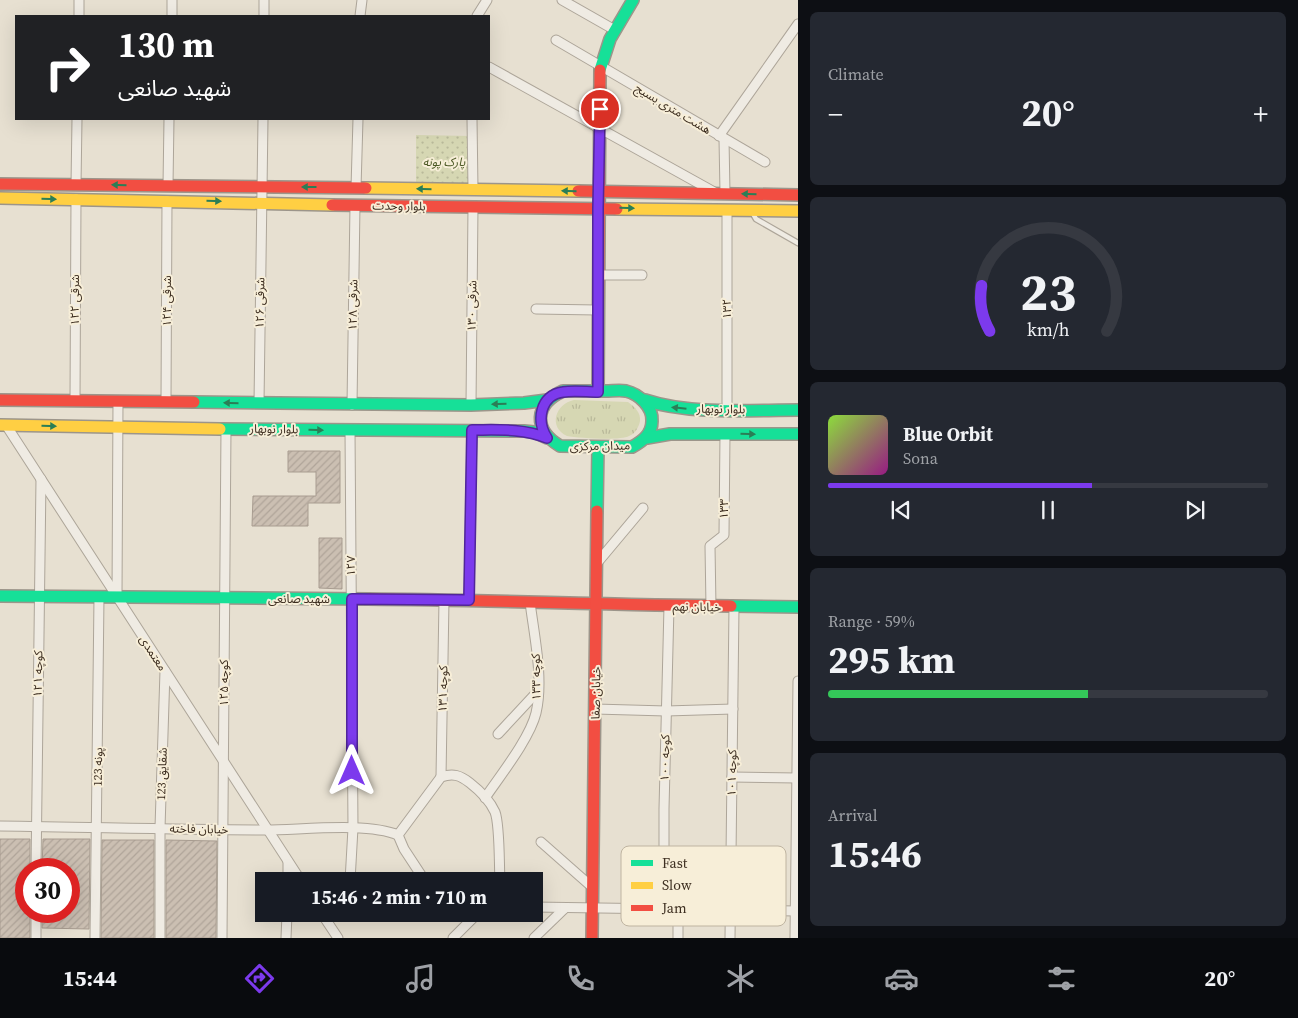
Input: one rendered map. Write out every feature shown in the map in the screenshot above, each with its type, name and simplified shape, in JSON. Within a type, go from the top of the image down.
[{"type":"street","points":[[79,0],[79,15]]},
{"type":"street","points":[[172,0],[172,15]]},
{"type":"street","points":[[264,0],[264,15]]},
{"type":"street","points":[[360,15],[362,0]]},
{"type":"street","points":[[478,15],[486,0]]},
{"type":"street","points":[[562,0],[613,29]]},
{"type":"street","points":[[598,392],[597,310],[600,66],[613,29],[633,0]]},
{"type":"street","points":[[490,68],[599,129],[721,193],[722,138],[798,24]]},
{"type":"street","name":"هشت متری بسیج","points":[[556,40],[764,162]]},
{"type":"street","points":[[76,184],[77,120]]},
{"type":"street","points":[[168,185],[170,120]]},
{"type":"street","name":"۱۲۶ شرقی","points":[[259,403],[263,120]]},
{"type":"street","points":[[356,188],[358,120]]},
{"type":"street","points":[[472,120],[473,189]]},
{"type":"street","name":"بلوار وحدت","points":[[0,184],[262,186],[798,195]]},
{"type":"street","name":"بلوار وحدت","points":[[0,198],[798,211]]},
{"type":"street","name":"۱۲۲ شرقی","points":[[75,401],[76,199]]},
{"type":"street","name":"۱۲۴ شرقی","points":[[166,401],[167,201]]},
{"type":"street","name":"۱۲۸ شرقی","points":[[352,404],[355,205]]},
{"type":"street","name":"۱۳۰ شرقی","points":[[471,405],[473,207]]},
{"type":"street","name":"۱۳۲","points":[[727,210],[727,409]]},
{"type":"street","points":[[598,275],[642,275]]},
{"type":"street","points":[[536,309],[597,310]]},
{"type":"street","points":[[547,438],[541,428],[540,416],[547,400],[552,396],[563,392],[626,392],[636,394],[645,400]]},
{"type":"street","name":"بلوار نوبهار","points":[[0,400],[471,405],[547,400]]},
{"type":"street","name":"بلوار نوبهار","points":[[645,400],[684,409],[798,410]]},
{"type":"street","name":"میدان مرکزی","points":[[547,438],[560,446],[632,447],[640,444],[647,438],[652,429],[653,418],[645,400]]},
{"type":"street","points":[[117,597],[118,401]]},
{"type":"street","name":"بلوار نوبهار","points":[[3,425],[117,428],[524,431],[534,432],[547,438]]},
{"type":"street","name":"معتمدی","points":[[3,425],[41,479],[295,872]]},
{"type":"street","name":"کوچه ۱۲۵","points":[[222,938],[226,429]]},
{"type":"street","name":"۱۲۷","points":[[350,430],[353,828],[351,872]]},
{"type":"street","points":[[469,600],[472,430]]},
{"type":"street","name":"بلوار نوبهار","points":[[647,438],[670,434],[798,434]]},
{"type":"street","name":"۱۳۳","points":[[710,607],[710,546],[724,535],[725,434]]},
{"type":"street","name":"خیابان صفا","points":[[592,938],[598,447]]},
{"type":"street","name":"کوچه ۱۲۱","points":[[36,858],[41,479]]},
{"type":"street","points":[[597,563],[643,508]]},
{"type":"street","name":"شهید صانعی","points":[[0,596],[469,600],[597,605]]},
{"type":"street","name":"123 پونه","points":[[95,938],[100,597]]},
{"type":"street","name":"کوچه ۱۳۱","points":[[441,778],[444,600]]},
{"type":"street","name":"کوچه ۱۳۳","points":[[485,798],[518,750],[536,713],[538,691],[536,646],[530,602]]},
{"type":"street","name":"خیابان نهم","points":[[597,605],[798,607]]},
{"type":"street","name":"کوچه ۱۰۰","points":[[665,846],[669,606]]},
{"type":"street","name":"کوچه ۱۰۱","points":[[731,846],[734,607]]},
{"type":"street","name":"123 شقایق","points":[[160,938],[160,828],[165,671]]},
{"type":"street","points":[[795,938],[797,911],[798,681]]},
{"type":"street","points":[[498,734],[538,691]]},
{"type":"street","points":[[595,709],[666,711],[733,709]]},
{"type":"street","points":[[419,872],[404,849],[398,835],[441,778],[456,774],[463,777],[485,798],[494,811],[497,821],[500,872]]},
{"type":"street","points":[[732,777],[797,778]]},
{"type":"street","name":"خیابان فاخته","points":[[0,826],[267,830],[353,828],[386,830],[398,835]]},
{"type":"street","points":[[541,842],[592,888]]},
{"type":"street","points":[[288,861],[288,872]]},
{"type":"street","points":[[543,908],[621,909]]},
{"type":"street","points":[[534,938],[564,909]]},
{"type":"street","points":[[286,938],[287,922]]},
{"type":"street","points":[[327,922],[338,938]]},
{"type":"street","points":[[453,938],[469,922]]},
{"type":"street","points":[[36,923],[36,938]]},
{"type":"lane","points":[[751,210],[756,219],[798,243]]},
{"type":"green space","name":"پارک پونه","points":[[416,135],[473,136],[473,189],[416,189]]},
{"type":"green space","points":[[574,400],[628,402],[638,413],[640,418],[639,426],[633,434],[624,438],[599,439],[567,436],[557,427],[556,416],[562,406]]},
{"type":"building","points":[[288,451],[340,451],[340,503],[308,503],[308,526],[252,526],[253,496],[316,496],[316,472],[288,472]]},
{"type":"building","points":[[319,538],[342,538],[342,589],[319,588]]},
{"type":"building","points":[[0,839],[30,839],[30,858],[15,858],[15,923],[30,923],[30,938],[0,938]]},
{"type":"building","points":[[43,839],[90,839],[89,929],[42,928],[42,923],[80,923],[80,858],[42,858]]},
{"type":"building","points":[[102,840],[154,840],[154,938],[101,938]]},
{"type":"building","points":[[166,840],[217,841],[216,938],[166,938]]},
{"type":"traffic: fast","points":[[600,70],[610,39],[633,0]]},
{"type":"traffic: fast","points":[[563,391],[626,391],[636,395],[648,406],[652,416],[652,426],[649,433],[643,440],[632,447],[560,446],[551,440],[545,432],[541,425],[540,417],[546,403],[553,396],[563,391]]},
{"type":"traffic: fast","points":[[194,402],[471,405],[547,400]]},
{"type":"traffic: fast","points":[[645,400],[663,405],[701,410],[798,410]]},
{"type":"traffic: fast","points":[[220,429],[524,431],[534,432],[547,438]]},
{"type":"traffic: fast","points":[[647,438],[670,434],[798,434]]},
{"type":"traffic: fast","points":[[597,511],[598,447]]},
{"type":"traffic: fast","points":[[0,596],[368,599]]},
{"type":"traffic: fast","points":[[731,606],[798,607]]},
{"type":"traffic: slow","points":[[366,188],[578,191]]},
{"type":"traffic: slow","points":[[0,198],[332,205]]},
{"type":"traffic: slow","points":[[617,209],[798,211]]},
{"type":"traffic: slow","points":[[0,425],[220,429]]},
{"type":"traffic: jam","points":[[598,391],[600,70]]},
{"type":"traffic: jam","points":[[0,184],[366,188]]},
{"type":"traffic: jam","points":[[578,191],[798,195]]},
{"type":"traffic: jam","points":[[332,205],[617,209]]},
{"type":"traffic: jam","points":[[0,400],[194,402]]},
{"type":"traffic: jam","points":[[592,938],[597,511]]},
{"type":"traffic: jam","points":[[368,599],[731,606]]},
{"type":"route","points":[[352,771],[352,599],[469,600],[472,430],[534,432],[547,438],[540,422],[540,416],[547,400],[557,393],[563,392],[598,392],[597,310],[600,109]]}]
